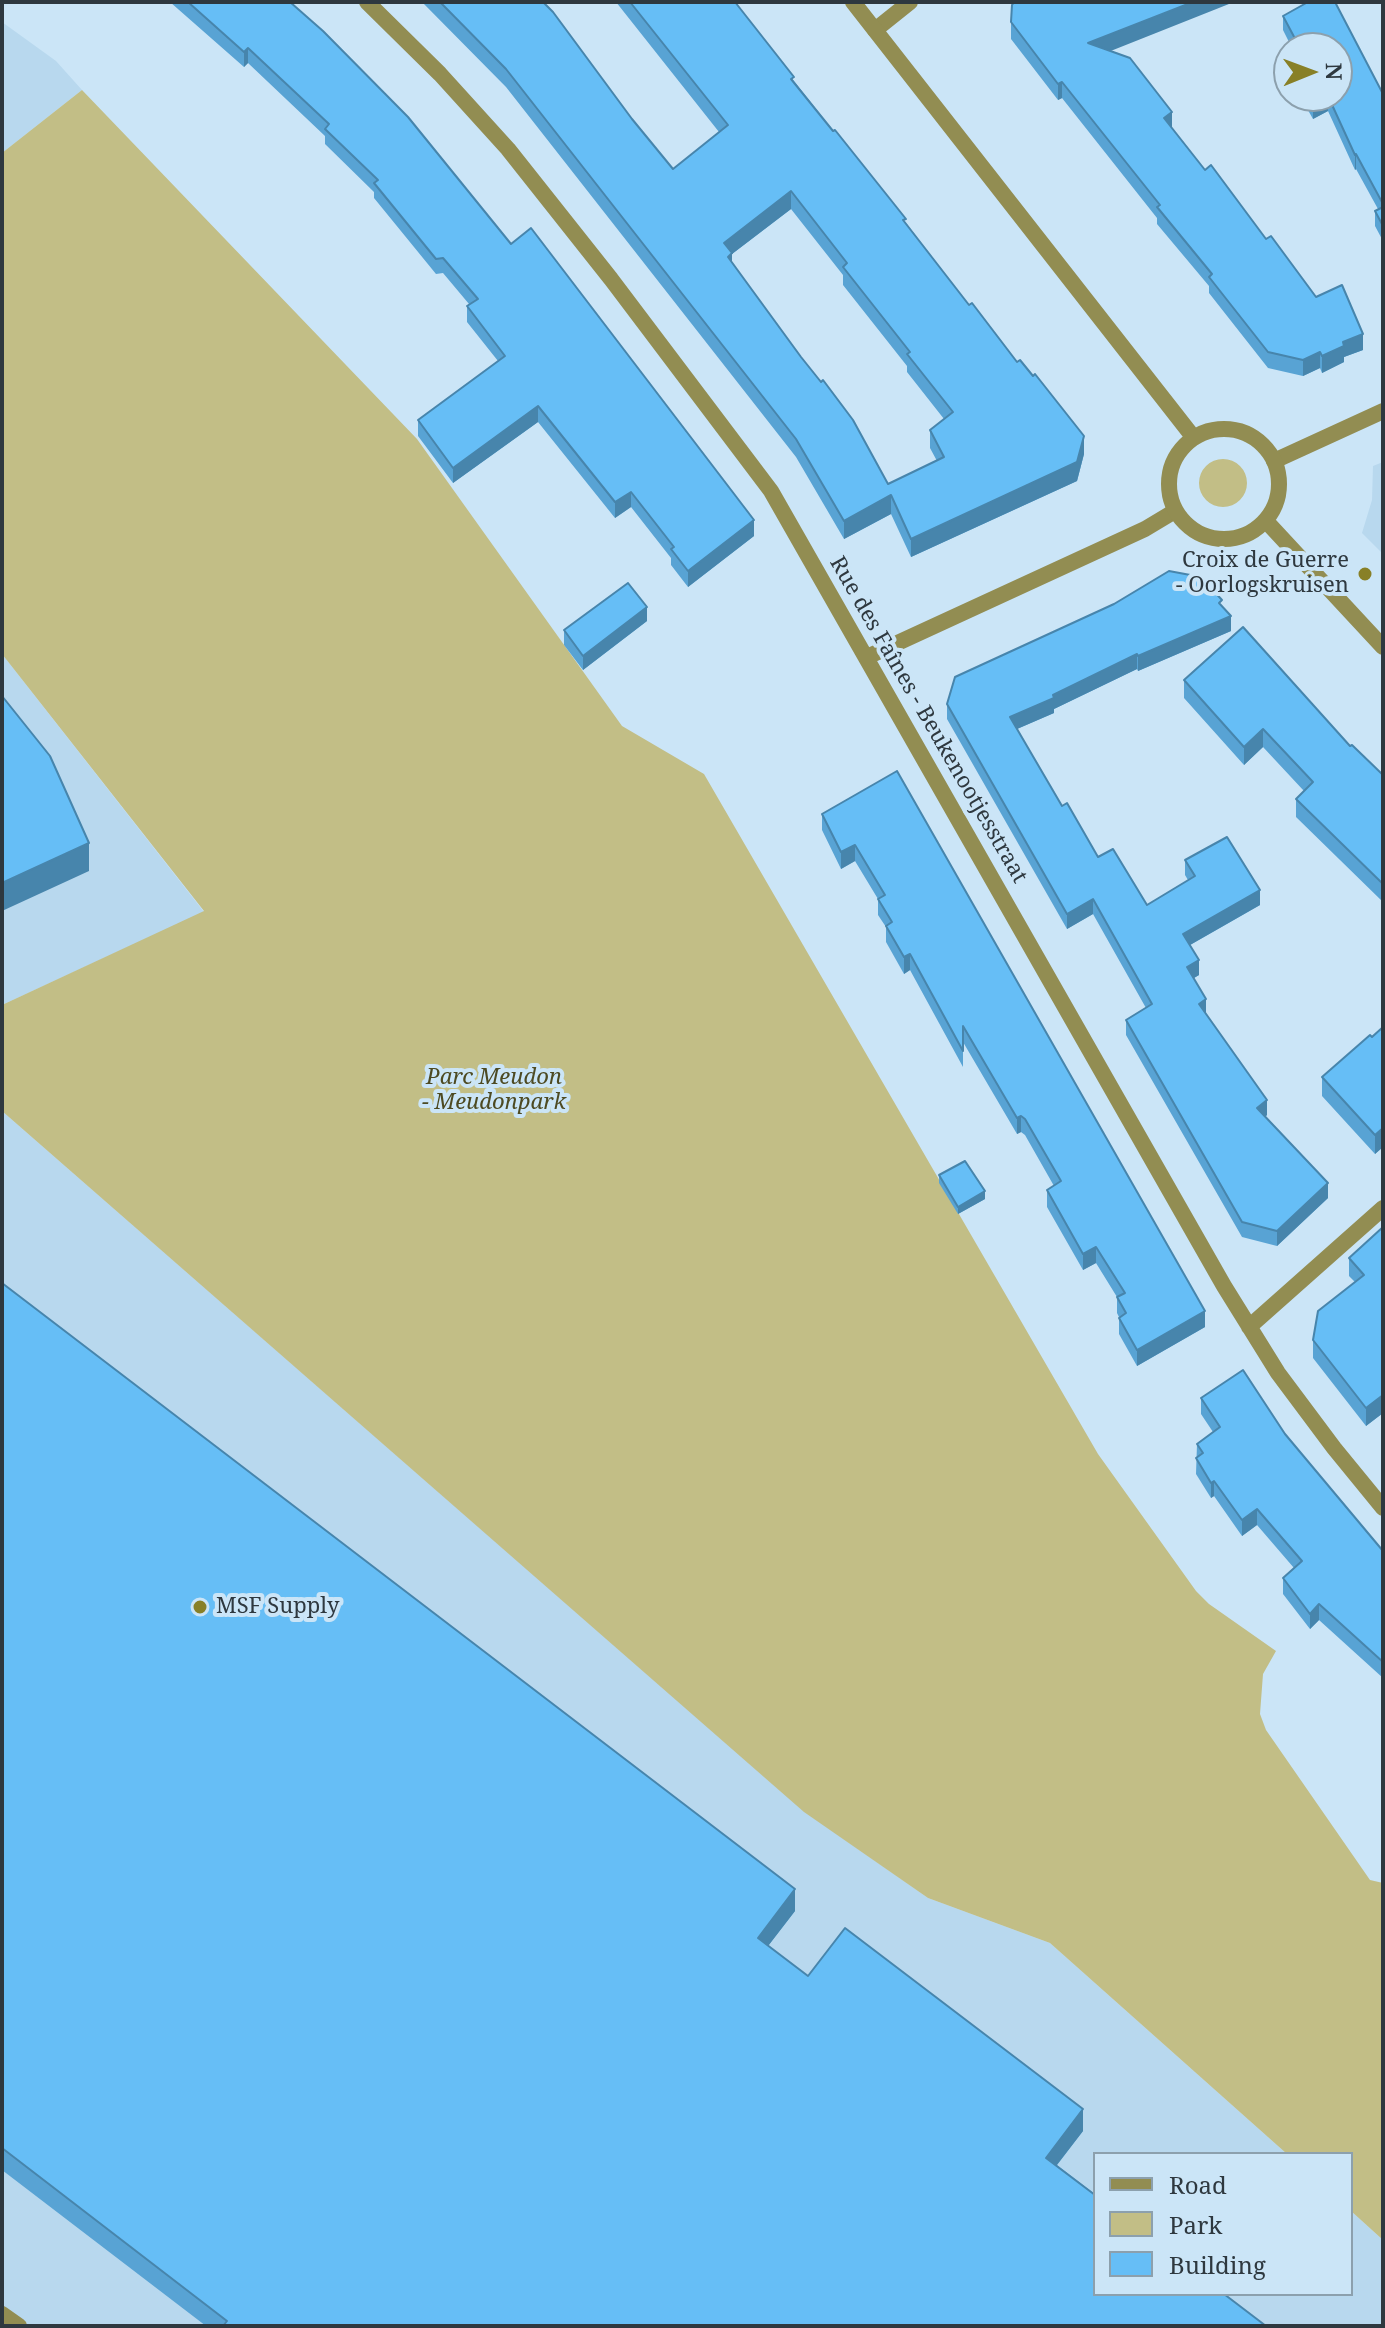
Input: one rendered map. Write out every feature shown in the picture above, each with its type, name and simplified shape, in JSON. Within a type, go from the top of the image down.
[{"type":"street","name":"Rue des Faînes - Beukenootjesstraat","points":[[367,2],[440,74],[508,149],[700,394],[771,491],[1249,1327],[1278,1373],[1383,1508]]},
{"type":"street","points":[[853,2],[1194,438]]},
{"type":"street","points":[[875,30],[910,2]]},
{"type":"street","points":[[1274,461],[1383,411]]},
{"type":"street","points":[[1219,429],[1241,432],[1261,443],[1274,461],[1280,487],[1273,511],[1254,532],[1240,538],[1210,539],[1184,523],[1175,511],[1169,480],[1173,464],[1180,450],[1194,438],[1219,429]]},
{"type":"street","points":[[867,657],[1145,529],[1175,511]]},
{"type":"street","points":[[1266,521],[1383,647]]},
{"type":"street","points":[[1249,1327],[1383,1208]]},
{"type":"street","points":[[2,2314],[19,2326]]},
{"type":"shaded area","points":[[2,22],[56,61],[82,90],[2,153]]},
{"type":"shaded area","points":[[1383,462],[1383,554],[1362,533],[1372,500],[1373,466]]},
{"type":"shaded area","points":[[2,654],[204,912],[2,1005]]},
{"type":"shaded area","points":[[2,1111],[804,1811],[928,1898],[1050,1943],[1285,2152],[1093,2152],[1093,2296],[1353,2296],[1353,2213],[1383,2240],[1383,2326],[2,2326]]},
{"type":"green space","name":"Parc Meudon - Meudonpark","points":[[82,90],[417,439],[622,726],[704,774],[1098,1454],[1196,1591],[1209,1604],[1276,1651],[1263,1674],[1260,1714],[1266,1730],[1370,1880],[1383,1883],[1383,2240],[1353,2213],[1353,2152],[1285,2152],[1050,1943],[928,1898],[804,1812],[2,1111],[2,1005],[204,911],[2,654],[2,153]]},
{"type":"green space","points":[[1223,459],[1240,466],[1247,483],[1240,500],[1223,507],[1206,500],[1199,483],[1206,466]]},
{"type":"building","points":[[188,2],[290,2],[323,31],[408,117],[511,244],[531,228],[754,520],[688,571],[671,549],[674,547],[631,492],[615,502],[538,406],[453,468],[418,420],[505,356],[467,306],[478,299],[443,258],[436,259],[374,183],[378,180],[325,129],[329,124],[248,48],[244,52]]},
{"type":"building","points":[[440,2],[543,2],[673,169],[728,125],[630,2],[735,2],[794,77],[791,79],[906,219],[903,220],[969,305],[972,303],[1017,362],[1020,360],[1033,376],[1035,374],[1084,436],[1077,462],[911,539],[891,495],[844,521],[796,439],[506,69]],"holes":[[[791,191],[847,263],[843,267],[953,412],[930,430],[944,457],[888,484],[853,420],[801,357],[728,257],[732,253],[724,243]]]},
{"type":"building","points":[[1014,2],[1193,2],[1088,43],[1130,58],[1172,112],[1164,118],[1205,170],[1211,165],[1266,239],[1271,236],[1316,297],[1342,285],[1363,334],[1343,342],[1344,346],[1322,356],[1320,352],[1303,360],[1268,352],[1209,277],[1212,274],[1157,207],[1160,205],[1062,82],[1058,84],[1011,22]]},
{"type":"building","points":[[1308,2],[1335,2],[1351,32],[1292,32],[1283,16]]},
{"type":"building","points":[[1353,36],[1383,94],[1383,204],[1335,112],[1353,112]]},
{"type":"building","points":[[1383,207],[1383,226],[1375,211]]},
{"type":"building","points":[[1169,571],[1201,577],[1222,600],[1219,603],[1231,616],[1137,654],[1053,695],[1054,698],[1010,717],[1062,806],[1067,803],[1098,857],[1113,849],[1147,905],[1195,876],[1185,860],[1227,837],[1260,890],[1183,934],[1199,960],[1187,967],[1206,999],[1199,1004],[1267,1100],[1257,1108],[1328,1183],[1277,1231],[1242,1222],[1126,1020],[1152,1004],[1093,899],[1067,914],[947,704],[955,677],[1114,604]]},
{"type":"building","points":[[628,583],[647,607],[583,656],[564,630]]},
{"type":"building","points":[[1243,627],[1350,746],[1383,775],[1383,884],[1296,799],[1313,782],[1263,729],[1244,747],[1184,680]]},
{"type":"building","points":[[2,696],[50,756],[89,843],[2,883]]},
{"type":"building","points":[[897,771],[1205,1311],[1137,1350],[1119,1318],[1126,1313],[1117,1297],[1125,1293],[1096,1247],[1083,1254],[1047,1190],[1061,1181],[1025,1119],[1021,1116],[1017,1118],[963,1026],[963,1051],[910,954],[904,957],[886,926],[892,922],[878,899],[885,895],[855,845],[841,852],[822,814]]},
{"type":"building","points":[[1383,1027],[1383,1128],[1375,1135],[1322,1077]]},
{"type":"building","points":[[965,1161],[985,1191],[958,1207],[939,1175]]},
{"type":"building","points":[[1383,1227],[1383,1395],[1366,1408],[1313,1340],[1318,1311],[1364,1275],[1349,1258]]},
{"type":"building","name":"MSF Supply","points":[[2,1283],[795,1889],[758,1938],[808,1976],[845,1928],[1083,2109],[1046,2158],[1093,2193],[1093,2296],[1227,2296],[1266,2326],[223,2326],[227,2321],[2,2148]]},
{"type":"building","points":[[1243,1370],[1285,1434],[1383,1551],[1383,1662],[1319,1604],[1310,1614],[1283,1578],[1302,1561],[1257,1509],[1242,1520],[1214,1481],[1211,1483],[1196,1458],[1203,1453],[1197,1444],[1220,1427],[1201,1398]]},
{"type":"place","name":"Croix de Guerre - Oorlogskruisen","points":[[1365,574]]},
{"type":"place","name":"MSF Supply","points":[[200,1607]]}]
